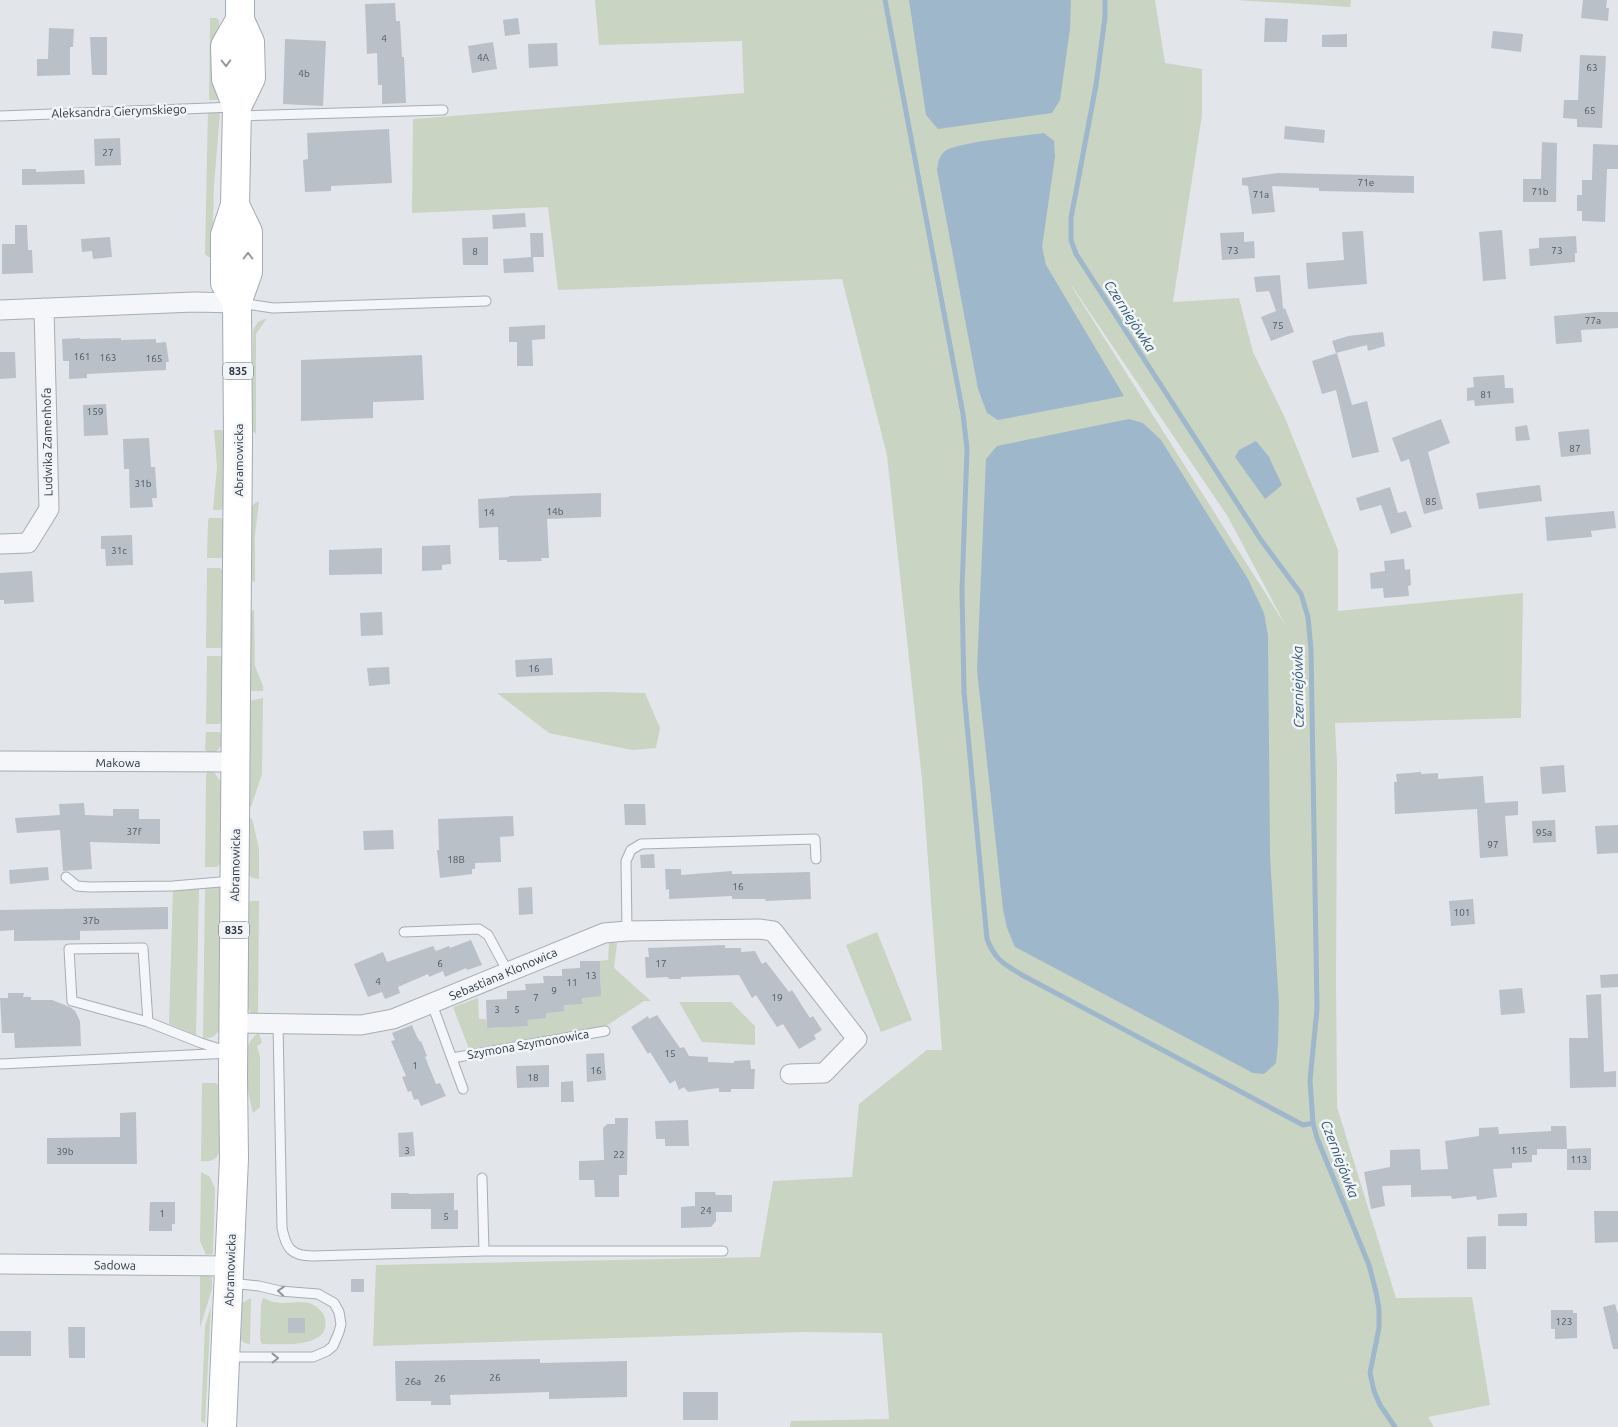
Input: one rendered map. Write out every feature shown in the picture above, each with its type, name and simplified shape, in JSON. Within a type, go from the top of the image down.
[{"type":"main road","name":"Abramowicka","points":[[222,1427],[234,1159],[233,1053],[238,448],[237,303],[225,283],[225,235],[235,205],[237,112],[250,78],[250,42],[240,10]]},
{"type":"street","points":[[0,310],[194,302],[237,303]]},
{"type":"street","name":"Ludwika Zamenhofa","points":[[0,544],[28,543],[49,509],[44,308]]},
{"type":"street","name":"Makowa","points":[[0,761],[236,762]]},
{"type":"street","name":"Sebastiana Klonowica","points":[[234,1023],[370,1024],[392,1019],[432,1004],[604,933],[759,929],[772,931],[857,1039],[824,1073],[790,1074]]},
{"type":"street","name":"Sadowa","points":[[0,1264],[230,1274]]},
{"type":"lane","name":"Aleksandra Gierymskiego","points":[[0,116],[443,110]]},
{"type":"lane","points":[[237,303],[274,308],[486,301]]},
{"type":"lane","points":[[627,931],[626,861],[630,850],[641,844],[815,839],[816,859]]},
{"type":"lane","points":[[66,877],[77,886],[89,888],[173,886],[235,881]]},
{"type":"lane","points":[[404,932],[479,929],[488,934],[508,972]]},
{"type":"lane","points":[[148,1022],[143,948],[69,950],[72,1001],[148,1022],[201,1043],[233,1053]]},
{"type":"lane","name":"Szymona Szymonowica","points":[[432,1004],[463,1089]]},
{"type":"lane","points":[[278,1024],[282,1228],[287,1245],[298,1254],[304,1256],[484,1251],[723,1251]]},
{"type":"lane","name":"Szymona Szymonowica","points":[[452,1058],[605,1031]]},
{"type":"lane","points":[[0,1064],[233,1053]]},
{"type":"lane","points":[[482,1178],[484,1251]]},
{"type":"lane","points":[[226,1357],[313,1357],[333,1346],[341,1324],[339,1312],[334,1303],[318,1294],[280,1291],[259,1286],[230,1274]]},
{"type":"green space","points":[[595,0],[1155,0],[1165,63],[1202,69],[1202,115],[1173,302],[1239,298],[1253,352],[1285,418],[1338,550],[1338,611],[1523,593],[1521,718],[1335,723],[1337,764],[1337,1107],[1396,1298],[1472,1297],[1490,1405],[1428,1417],[1434,1427],[790,1427],[791,1421],[889,1419],[882,1333],[803,1332],[373,1346],[376,1265],[760,1257],[773,1181],[852,1177],[859,1104],[927,1050],[942,1050],[922,779],[887,455],[842,279],[558,290],[548,207],[412,213],[413,119],[744,93],[742,41],[599,45]],"holes":[[[1072,286],[1228,517],[1286,626]]]},
{"type":"green space","points":[[1236,0],[1351,0],[1350,7]]},
{"type":"green space","points":[[210,18],[219,20],[220,97],[217,100],[209,100]]},
{"type":"green space","points":[[216,110],[220,113],[214,185],[212,257],[208,257],[205,254],[208,111]]},
{"type":"green space","points":[[267,318],[256,334],[256,434],[252,430],[253,330],[258,322]]},
{"type":"green space","points":[[214,430],[224,432],[224,508],[221,510],[213,510],[217,467]]},
{"type":"green space","points":[[259,502],[255,535],[255,583],[252,580],[252,506]]},
{"type":"green space","points":[[209,518],[221,518],[224,521],[224,556],[221,558],[207,558]]},
{"type":"green space","points":[[207,568],[220,568],[223,572],[223,646],[220,648],[206,648]]},
{"type":"green space","points":[[254,609],[255,666],[263,686],[263,691],[252,691],[250,688],[251,612]]},
{"type":"green space","points":[[207,656],[221,656],[223,659],[222,721],[219,724],[206,724]]},
{"type":"green space","points":[[497,693],[645,693],[660,728],[656,748],[632,750],[549,733]]},
{"type":"green space","points":[[263,698],[262,774],[251,807],[249,804],[250,701]]},
{"type":"green space","points":[[206,732],[219,732],[222,735],[221,746],[217,751],[208,754],[205,749]]},
{"type":"green space","points":[[208,770],[214,772],[221,782],[221,863],[217,867],[205,867],[206,776]]},
{"type":"green space","points":[[252,818],[259,849],[259,879],[252,878],[249,875],[249,821]]},
{"type":"green space","points":[[217,886],[221,888],[220,1029],[217,1034],[203,1038],[205,887]]},
{"type":"green space","points":[[199,887],[196,1035],[169,1024],[173,889]]},
{"type":"green space","points":[[251,901],[259,901],[258,1019],[247,1007],[248,904]]},
{"type":"green space","points":[[877,932],[912,1020],[881,1032],[846,945]]},
{"type":"green space","points":[[609,943],[617,943],[614,968],[651,1001],[644,1001],[603,1028],[469,1049],[453,1007],[478,998],[479,1019],[486,1019],[487,1028],[507,1027],[508,1025],[527,1026],[527,1018],[546,1018],[546,1011],[564,1011],[564,1003],[583,1003],[582,996],[601,988],[600,961],[608,960]]},
{"type":"green space","points":[[679,1002],[731,1002],[755,1026],[755,1045],[702,1042]]},
{"type":"green space","points":[[259,1033],[262,1043],[257,1046],[260,1057],[260,1107],[253,1113],[247,1082],[246,1058],[252,1039]]},
{"type":"green space","points":[[202,1083],[216,1083],[219,1087],[219,1153],[214,1159],[206,1161],[201,1161]]},
{"type":"green space","points":[[201,1172],[210,1177],[215,1189],[213,1254],[206,1255],[200,1241]]},
{"type":"green space","points":[[200,1272],[212,1277],[212,1289],[200,1328]]},
{"type":"green space","points":[[251,1298],[250,1344],[241,1340],[242,1303]]},
{"type":"green space","points":[[263,1298],[278,1303],[305,1302],[312,1304],[323,1314],[325,1329],[320,1336],[302,1343],[262,1344],[260,1339]]},
{"type":"green space","points":[[211,1306],[205,1424],[201,1421],[205,1326]]},
{"type":"water","points":[[909,0],[1071,0],[1070,29],[1060,100],[1052,113],[938,129],[926,115]]},
{"type":"water","points":[[1044,133],[1054,141],[1055,157],[1042,247],[1046,265],[1124,396],[998,420],[987,413],[978,389],[937,170],[941,156],[951,148],[976,142]]},
{"type":"water","points":[[1129,419],[1143,423],[1161,440],[1248,579],[1264,613],[1268,636],[1270,856],[1279,1005],[1276,1063],[1264,1074],[1253,1073],[1015,947],[1007,928],[1003,909],[977,670],[986,459],[997,446]]},
{"type":"water","points":[[1256,441],[1269,457],[1282,485],[1265,499],[1235,457],[1239,450]]},
{"type":"building","points":[[1583,0],[1607,0],[1606,8],[1609,8],[1608,21],[1581,18]]},
{"type":"building","points":[[395,3],[396,21],[400,21],[402,57],[404,57],[406,103],[382,104],[382,85],[378,85],[377,53],[367,54],[365,4]]},
{"type":"building","points":[[518,18],[520,34],[505,36],[503,20]]},
{"type":"building","points":[[1265,18],[1288,19],[1287,42],[1264,42]]},
{"type":"building","points":[[49,28],[74,29],[73,47],[70,47],[70,75],[37,76],[37,59],[48,59]]},
{"type":"building","points":[[1493,31],[1523,34],[1521,52],[1491,48]]},
{"type":"building","points":[[1347,34],[1347,47],[1322,47],[1322,35]]},
{"type":"building","points":[[90,37],[107,37],[107,75],[92,75]]},
{"type":"building","points":[[285,39],[326,41],[323,106],[283,104]]},
{"type":"building","points":[[493,42],[497,69],[472,73],[468,46]]},
{"type":"building","points":[[557,43],[558,66],[529,68],[528,44]]},
{"type":"building","points":[[1580,55],[1606,56],[1602,128],[1577,127],[1577,119],[1563,118],[1564,100],[1578,100]]},
{"type":"building","points":[[1285,126],[1325,130],[1324,143],[1284,139]]},
{"type":"building","points":[[389,129],[392,183],[331,186],[331,191],[305,192],[303,160],[308,159],[307,133]]},
{"type":"building","points":[[120,138],[121,165],[95,166],[94,139]]},
{"type":"building","points":[[1542,142],[1557,143],[1556,202],[1523,202],[1523,179],[1541,179]]},
{"type":"building","points":[[1593,144],[1618,145],[1618,169],[1607,169],[1605,222],[1582,221],[1582,211],[1577,211],[1577,195],[1582,195],[1582,180],[1592,180]]},
{"type":"building","points":[[22,169],[36,169],[36,172],[84,170],[85,184],[22,185]]},
{"type":"building","points":[[1278,173],[1414,176],[1414,193],[1319,191],[1319,188],[1272,186],[1275,212],[1252,214],[1248,186],[1242,185],[1242,178]]},
{"type":"building","points":[[525,213],[526,227],[493,229],[492,215]]},
{"type":"building","points":[[15,225],[27,225],[28,250],[32,250],[33,273],[2,274],[2,244],[15,244]]},
{"type":"building","points":[[1502,230],[1506,279],[1483,281],[1479,232]]},
{"type":"building","points":[[1363,231],[1367,284],[1308,289],[1306,263],[1344,260],[1342,232]]},
{"type":"building","points":[[1244,232],[1244,242],[1254,241],[1255,258],[1222,260],[1220,233]]},
{"type":"building","points":[[530,233],[543,233],[544,257],[533,257],[534,272],[504,273],[503,259],[531,257]]},
{"type":"building","points":[[1576,236],[1577,253],[1575,253],[1575,262],[1530,266],[1529,249],[1539,248],[1539,238]]},
{"type":"building","points":[[110,237],[112,257],[93,259],[92,251],[82,252],[81,239]]},
{"type":"building","points":[[488,237],[488,265],[463,265],[462,238]]},
{"type":"building","points":[[1280,275],[1283,309],[1285,308],[1294,332],[1271,341],[1261,317],[1276,311],[1269,291],[1256,292],[1254,277]]},
{"type":"building","points":[[1618,312],[1618,328],[1581,330],[1582,342],[1556,344],[1554,316]]},
{"type":"building","points":[[545,325],[545,339],[532,340],[533,366],[517,366],[517,342],[509,342],[509,327]]},
{"type":"building","points":[[1383,332],[1385,346],[1368,351],[1367,345],[1336,353],[1332,341],[1348,336]]},
{"type":"building","points":[[62,339],[156,339],[156,343],[166,342],[169,362],[166,362],[166,370],[87,374],[87,378],[69,379],[69,361],[63,361]]},
{"type":"building","points":[[0,352],[15,352],[16,378],[0,379]]},
{"type":"building","points":[[1337,353],[1352,405],[1367,401],[1379,452],[1352,458],[1336,390],[1322,394],[1312,361]]},
{"type":"building","points":[[422,355],[424,400],[373,402],[373,418],[301,421],[301,360]]},
{"type":"building","points":[[1504,375],[1505,388],[1513,388],[1514,403],[1475,406],[1474,400],[1467,401],[1467,388],[1474,387],[1473,377]]},
{"type":"building","points":[[106,404],[108,435],[84,436],[83,405]]},
{"type":"building","points":[[1441,419],[1450,443],[1428,452],[1443,509],[1424,514],[1409,459],[1401,462],[1392,438]]},
{"type":"building","points":[[1527,425],[1530,440],[1516,441],[1515,427]]},
{"type":"building","points":[[1589,429],[1591,454],[1561,457],[1558,432]]},
{"type":"building","points":[[149,438],[151,467],[155,467],[157,498],[152,498],[153,507],[130,508],[129,469],[124,469],[123,439]]},
{"type":"building","points":[[1540,485],[1542,501],[1479,509],[1476,493]]},
{"type":"building","points":[[1390,487],[1398,513],[1406,511],[1412,527],[1391,534],[1381,505],[1360,511],[1356,498]]},
{"type":"building","points":[[601,493],[601,517],[547,519],[549,558],[541,558],[542,561],[507,562],[507,560],[499,560],[498,527],[479,528],[478,499]]},
{"type":"building","points":[[1614,511],[1616,528],[1591,531],[1592,537],[1547,541],[1545,517]]},
{"type":"building","points":[[132,535],[133,565],[106,566],[105,549],[101,549],[101,536]]},
{"type":"building","points":[[450,545],[451,564],[442,565],[442,570],[422,571],[422,546]]},
{"type":"building","points":[[382,548],[382,574],[329,575],[329,550]]},
{"type":"building","points":[[1404,559],[1405,570],[1410,569],[1411,585],[1408,586],[1409,596],[1384,598],[1383,588],[1371,589],[1370,573],[1385,571],[1384,561]]},
{"type":"building","points":[[32,571],[34,602],[4,604],[4,600],[0,600],[0,573]]},
{"type":"building","points":[[382,612],[383,635],[361,636],[360,613]]},
{"type":"building","points":[[552,658],[553,675],[516,677],[515,660]]},
{"type":"building","points":[[389,667],[390,684],[369,686],[367,668]]},
{"type":"building","points":[[1564,765],[1566,792],[1542,794],[1540,767]]},
{"type":"building","points":[[1421,772],[1421,774],[1438,773],[1438,779],[1483,776],[1485,803],[1518,801],[1518,815],[1505,816],[1508,856],[1480,858],[1477,809],[1395,814],[1394,782],[1397,782],[1396,774]]},
{"type":"building","points":[[84,803],[85,815],[113,816],[113,809],[139,809],[139,819],[160,819],[160,844],[90,842],[92,869],[63,871],[60,830],[17,833],[15,818],[60,815],[59,804]]},
{"type":"building","points":[[624,804],[645,804],[646,825],[625,825]]},
{"type":"building","points":[[513,816],[514,836],[500,837],[501,862],[475,863],[475,869],[472,869],[472,874],[440,878],[437,850],[439,850],[438,819]]},
{"type":"building","points":[[1555,820],[1556,842],[1533,843],[1532,821]]},
{"type":"building","points":[[1618,825],[1618,853],[1597,854],[1595,826]]},
{"type":"building","points":[[393,830],[394,849],[364,850],[363,831]]},
{"type":"building","points":[[654,854],[655,868],[641,868],[640,855]]},
{"type":"building","points":[[48,867],[49,880],[10,884],[9,870]]},
{"type":"building","points":[[665,869],[681,869],[681,875],[732,871],[732,874],[810,872],[811,899],[766,901],[765,899],[732,899],[732,896],[669,899],[669,889],[666,890]]},
{"type":"building","points":[[532,887],[533,914],[519,915],[518,888]]},
{"type":"building","points":[[1473,899],[1475,924],[1451,926],[1449,901]]},
{"type":"building","points":[[168,907],[168,929],[80,931],[80,940],[14,941],[14,930],[0,931],[0,910]]},
{"type":"building","points":[[471,940],[482,965],[467,970],[466,968],[445,977],[443,971],[429,977],[428,974],[398,987],[400,993],[385,999],[382,992],[368,997],[354,964],[383,952],[387,962],[433,946],[436,951]]},
{"type":"building","points":[[725,945],[725,948],[741,948],[741,952],[755,951],[762,964],[766,962],[789,992],[792,990],[810,1018],[813,1016],[822,1030],[814,1035],[816,1039],[799,1049],[783,1024],[777,1027],[756,995],[752,998],[739,975],[681,977],[681,979],[669,979],[668,977],[646,978],[645,957],[649,957],[648,948]]},
{"type":"building","points":[[580,961],[600,961],[601,996],[582,998],[583,1004],[564,1005],[564,1011],[546,1013],[546,1018],[527,1020],[528,1026],[487,1028],[486,1000],[507,999],[507,991],[526,990],[525,984],[544,983],[543,976],[562,976],[562,969],[580,968]]},
{"type":"building","points":[[1618,974],[1618,987],[1601,988],[1600,975]]},
{"type":"building","points":[[1522,988],[1525,1013],[1501,1015],[1499,990]]},
{"type":"building","points":[[8,993],[24,993],[23,997],[31,997],[31,1000],[52,1000],[70,1007],[75,1011],[80,1021],[81,1046],[15,1048],[14,1033],[2,1033],[0,998],[8,998]]},
{"type":"building","points":[[1601,994],[1604,1072],[1616,1071],[1616,1087],[1570,1088],[1569,1038],[1588,1038],[1586,995]]},
{"type":"building","points":[[657,1015],[680,1048],[684,1047],[689,1056],[708,1057],[708,1062],[734,1063],[734,1061],[750,1060],[751,1069],[755,1069],[754,1089],[731,1089],[731,1092],[719,1092],[719,1088],[688,1092],[684,1087],[679,1090],[675,1080],[670,1084],[650,1052],[648,1054],[631,1027],[648,1016],[649,1019]]},
{"type":"building","points":[[412,1025],[421,1041],[436,1084],[440,1083],[446,1096],[421,1106],[418,1099],[414,1100],[411,1091],[408,1092],[402,1077],[406,1076],[391,1041],[395,1040],[392,1033]]},
{"type":"building","points":[[604,1053],[606,1080],[587,1082],[586,1054]]},
{"type":"building","points":[[549,1065],[549,1087],[517,1088],[516,1066]]},
{"type":"building","points":[[573,1081],[574,1102],[561,1102],[561,1082]]},
{"type":"building","points":[[136,1112],[137,1164],[47,1164],[47,1138],[120,1137],[120,1113]]},
{"type":"building","points":[[615,1118],[628,1118],[627,1175],[619,1175],[619,1197],[595,1197],[594,1180],[579,1180],[579,1161],[604,1160],[603,1128],[607,1124],[615,1124]]},
{"type":"building","points":[[688,1120],[689,1146],[665,1146],[665,1139],[656,1139],[655,1121]]},
{"type":"building","points":[[1551,1126],[1566,1126],[1567,1149],[1537,1149],[1537,1155],[1532,1155],[1532,1162],[1512,1163],[1512,1168],[1493,1169],[1497,1197],[1477,1200],[1476,1196],[1452,1199],[1451,1196],[1411,1197],[1411,1185],[1382,1186],[1385,1206],[1371,1209],[1364,1172],[1390,1167],[1390,1150],[1420,1149],[1421,1170],[1448,1169],[1445,1141],[1479,1136],[1479,1128],[1498,1127],[1499,1134],[1551,1131]]},
{"type":"building","points":[[413,1132],[415,1156],[399,1157],[398,1133]]},
{"type":"building","points":[[1591,1148],[1591,1170],[1567,1170],[1567,1149]]},
{"type":"building","points":[[695,1192],[715,1192],[716,1195],[732,1195],[732,1212],[716,1212],[716,1221],[711,1227],[681,1228],[681,1207],[695,1206]]},
{"type":"building","points":[[391,1193],[454,1193],[454,1210],[458,1210],[458,1229],[431,1229],[431,1209],[391,1209]]},
{"type":"building","points":[[150,1202],[175,1202],[175,1224],[172,1224],[172,1231],[149,1231]]},
{"type":"building","points":[[1594,1211],[1618,1211],[1618,1242],[1595,1243]]},
{"type":"building","points":[[1527,1213],[1527,1226],[1498,1226],[1498,1214]]},
{"type":"building","points":[[1486,1236],[1486,1269],[1467,1269],[1467,1237]]},
{"type":"building","points":[[351,1279],[364,1279],[364,1292],[351,1292]]},
{"type":"building","points":[[1615,1304],[1618,1315],[1618,1349],[1613,1349],[1603,1307]]},
{"type":"building","points":[[1551,1310],[1573,1310],[1573,1313],[1577,1313],[1577,1338],[1555,1339],[1555,1329],[1551,1329]]},
{"type":"building","points":[[288,1318],[305,1318],[305,1333],[288,1333]]},
{"type":"building","points":[[68,1327],[85,1327],[85,1358],[69,1358]]},
{"type":"building","points":[[0,1331],[31,1331],[31,1356],[0,1356]]},
{"type":"building","points":[[540,1359],[540,1363],[627,1361],[627,1397],[549,1399],[549,1392],[450,1395],[451,1405],[431,1405],[431,1401],[396,1401],[395,1361]]},
{"type":"building","points":[[683,1392],[718,1392],[718,1420],[683,1420]]},
{"type":"waterway","points":[[885,0],[963,414],[967,449],[962,590],[964,692],[987,939],[997,957],[1022,975],[1303,1125],[1313,1123]]},
{"type":"waterway","name":"Czerniejówka","points":[[1105,0],[1105,17],[1096,85],[1071,218],[1071,240],[1076,254],[1261,540],[1301,594],[1308,617],[1311,650],[1317,1009],[1310,1080],[1313,1123],[1317,1138],[1369,1265],[1379,1309],[1379,1328],[1370,1373],[1374,1391],[1380,1405],[1395,1427]]}]
